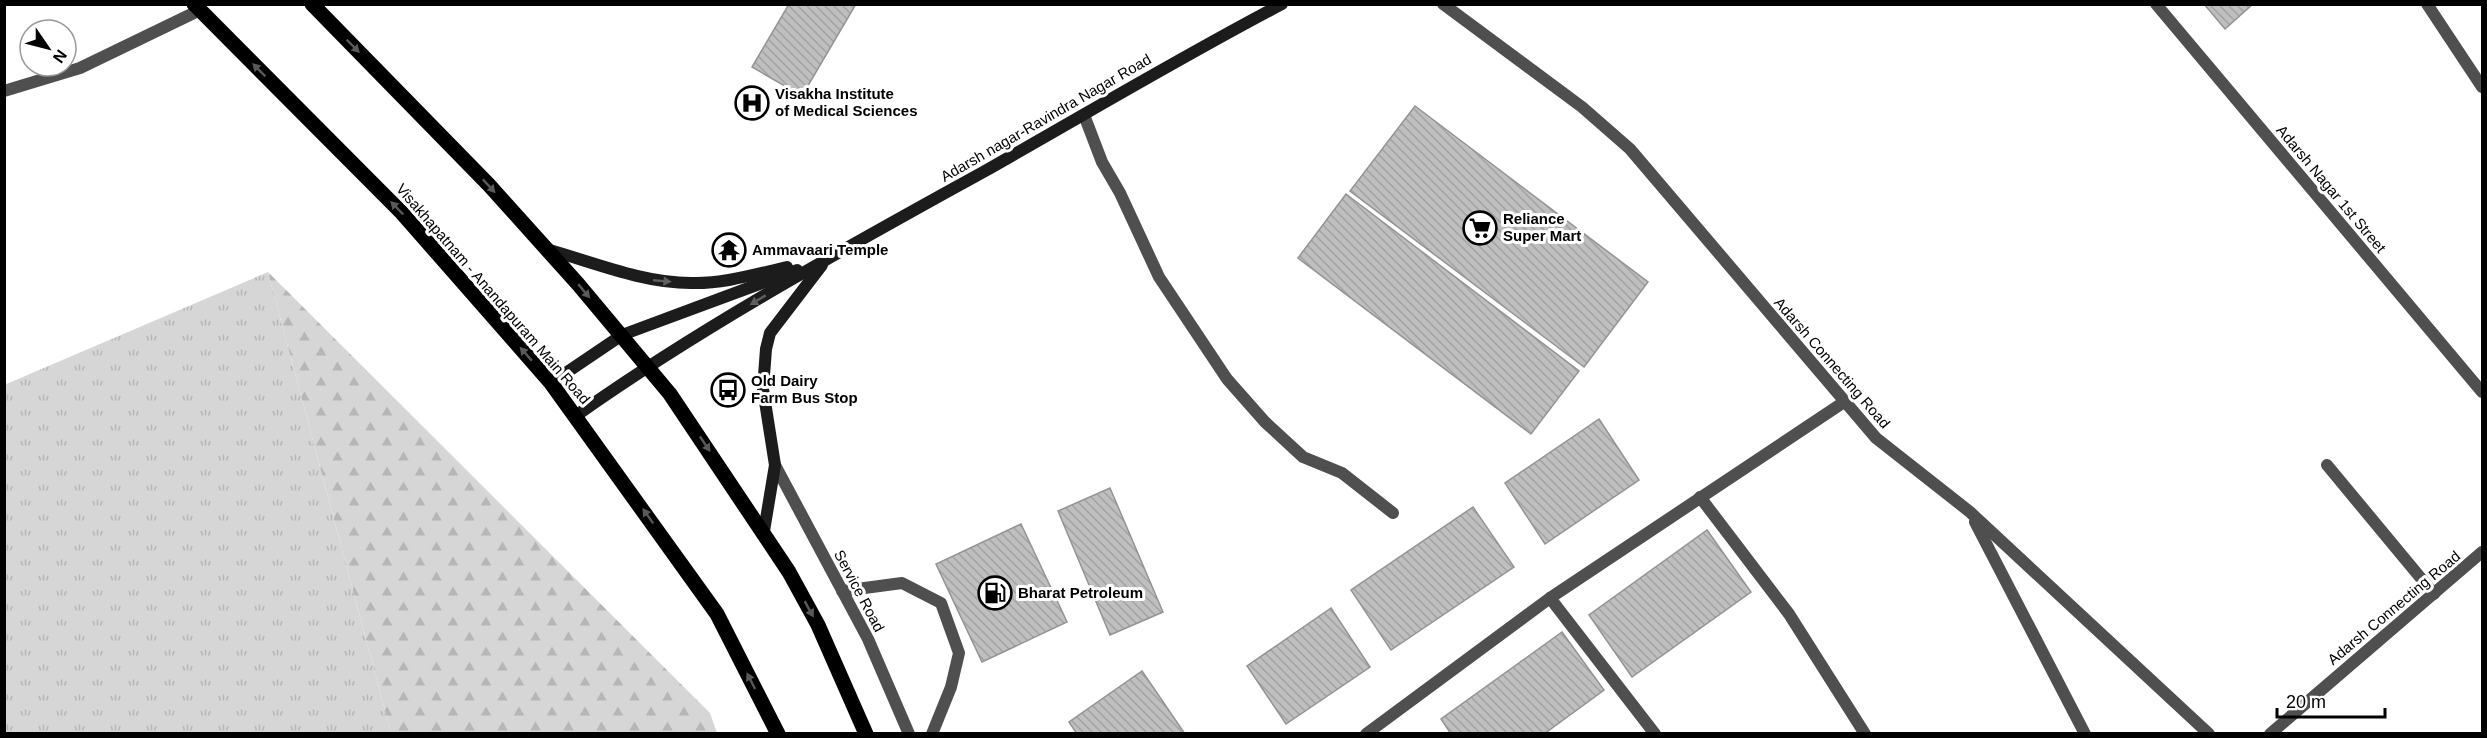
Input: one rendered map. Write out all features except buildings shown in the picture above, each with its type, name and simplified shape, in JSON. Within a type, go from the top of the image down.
[{"type":"main road","points":[[312,4],[489,185],[622,335],[670,394],[764,531],[818,625],[866,734]]},
{"type":"main road","name":"Visakhapatnam - Anandapuram Main Road","points":[[197,7],[402,213],[577,415],[717,614],[778,734]]},
{"type":"street","name":"Adarsh nagar-Ravindra Nagar Road","points":[[826,259],[1084,115],[1197,48],[1282,4]]},
{"type":"street","name":"Adarsh Connecting Road","points":[[1443,4],[1582,107],[1630,149],[1876,438],[1970,512],[2209,734]]},
{"type":"street","name":"Adarsh Nagar 1st Street","points":[[2156,4],[2482,392]]},
{"type":"street","points":[[2427,4],[2482,87]]},
{"type":"street","points":[[4,91],[80,68],[197,7]]},
{"type":"street","points":[[1084,115],[1102,162],[1120,193],[1160,277],[1227,379],[1265,422],[1303,457],[1342,473],[1393,513]]},
{"type":"street","points":[[545,248],[652,280],[692,283],[725,280],[826,259]]},
{"type":"street","points":[[551,383],[622,335],[826,259]]},
{"type":"street","points":[[577,415],[647,366],[826,259]]},
{"type":"street","points":[[764,531],[775,465],[763,389],[766,349],[770,333],[826,259]]},
{"type":"street","points":[[1366,734],[1550,598],[1844,402]]},
{"type":"street","name":"Service Road","points":[[775,465],[868,639],[909,734]]},
{"type":"street","points":[[2327,465],[2434,594]]},
{"type":"street","points":[[1700,497],[1789,614],[1865,734]]},
{"type":"street","points":[[1970,512],[2085,734]]},
{"type":"street","name":"Adarsh Connecting Road","points":[[2273,733],[2482,552]]},
{"type":"street","points":[[842,591],[902,583],[941,603],[959,653],[951,687],[932,734]]},
{"type":"street","points":[[1550,598],[1655,734]]},
{"type":"green space","points":[[268,272],[391,733],[5,733],[4,385]]},
{"type":"green space","points":[[268,272],[710,713],[717,733],[391,733]]},
{"type":"place","name":"Visakha Institute of Medical Sciences","points":[[752,103]]},
{"type":"place","name":"Reliance Super Mart","points":[[1480,228]]},
{"type":"place","name":"Ammavaari Temple","points":[[729,250]]},
{"type":"place","name":"Old Dairy Farm Bus Stop","points":[[728,390]]},
{"type":"place","name":"Bharat Petroleum","points":[[995,593]]}]
